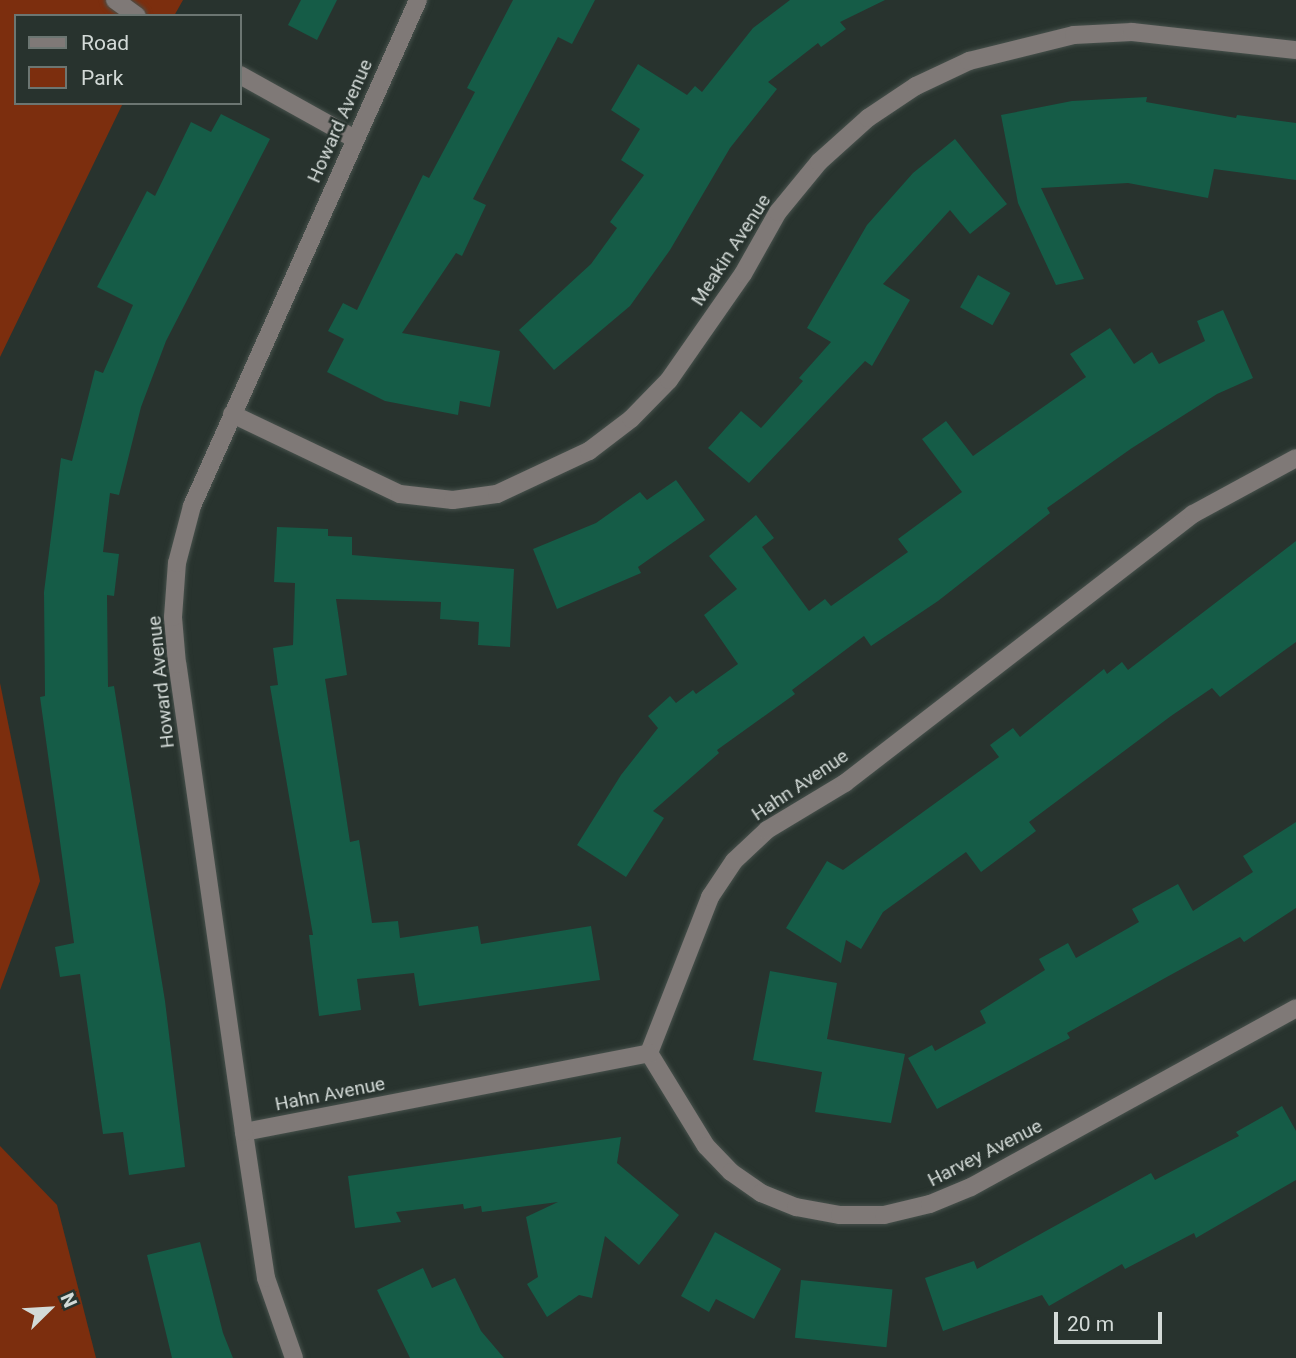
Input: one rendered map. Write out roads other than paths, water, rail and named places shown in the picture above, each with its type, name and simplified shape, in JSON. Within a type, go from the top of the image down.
[{"type":"street","points":[[115,0],[134,14]]},
{"type":"street","name":"Howard Avenue","points":[[294,1358],[266,1278],[244,1132],[173,617],[177,563],[192,506],[418,0]]},
{"type":"street","name":"Meakin Avenue","points":[[232,414],[400,494],[453,500],[497,494],[589,451],[631,419],[669,380],[743,274],[778,212],[819,162],[868,118],[916,86],[969,61],[1074,35],[1132,32],[1296,50]]},
{"type":"street","points":[[242,76],[355,139]]},
{"type":"street","name":"Hahn Avenue","points":[[244,1132],[649,1053],[710,897],[734,861],[767,830],[845,783],[1193,514],[1296,458]]},
{"type":"street","name":"Harvey Avenue","points":[[649,1053],[706,1146],[741,1179],[796,1207],[840,1215],[884,1215],[930,1204],[971,1187],[1296,1008]]}]
